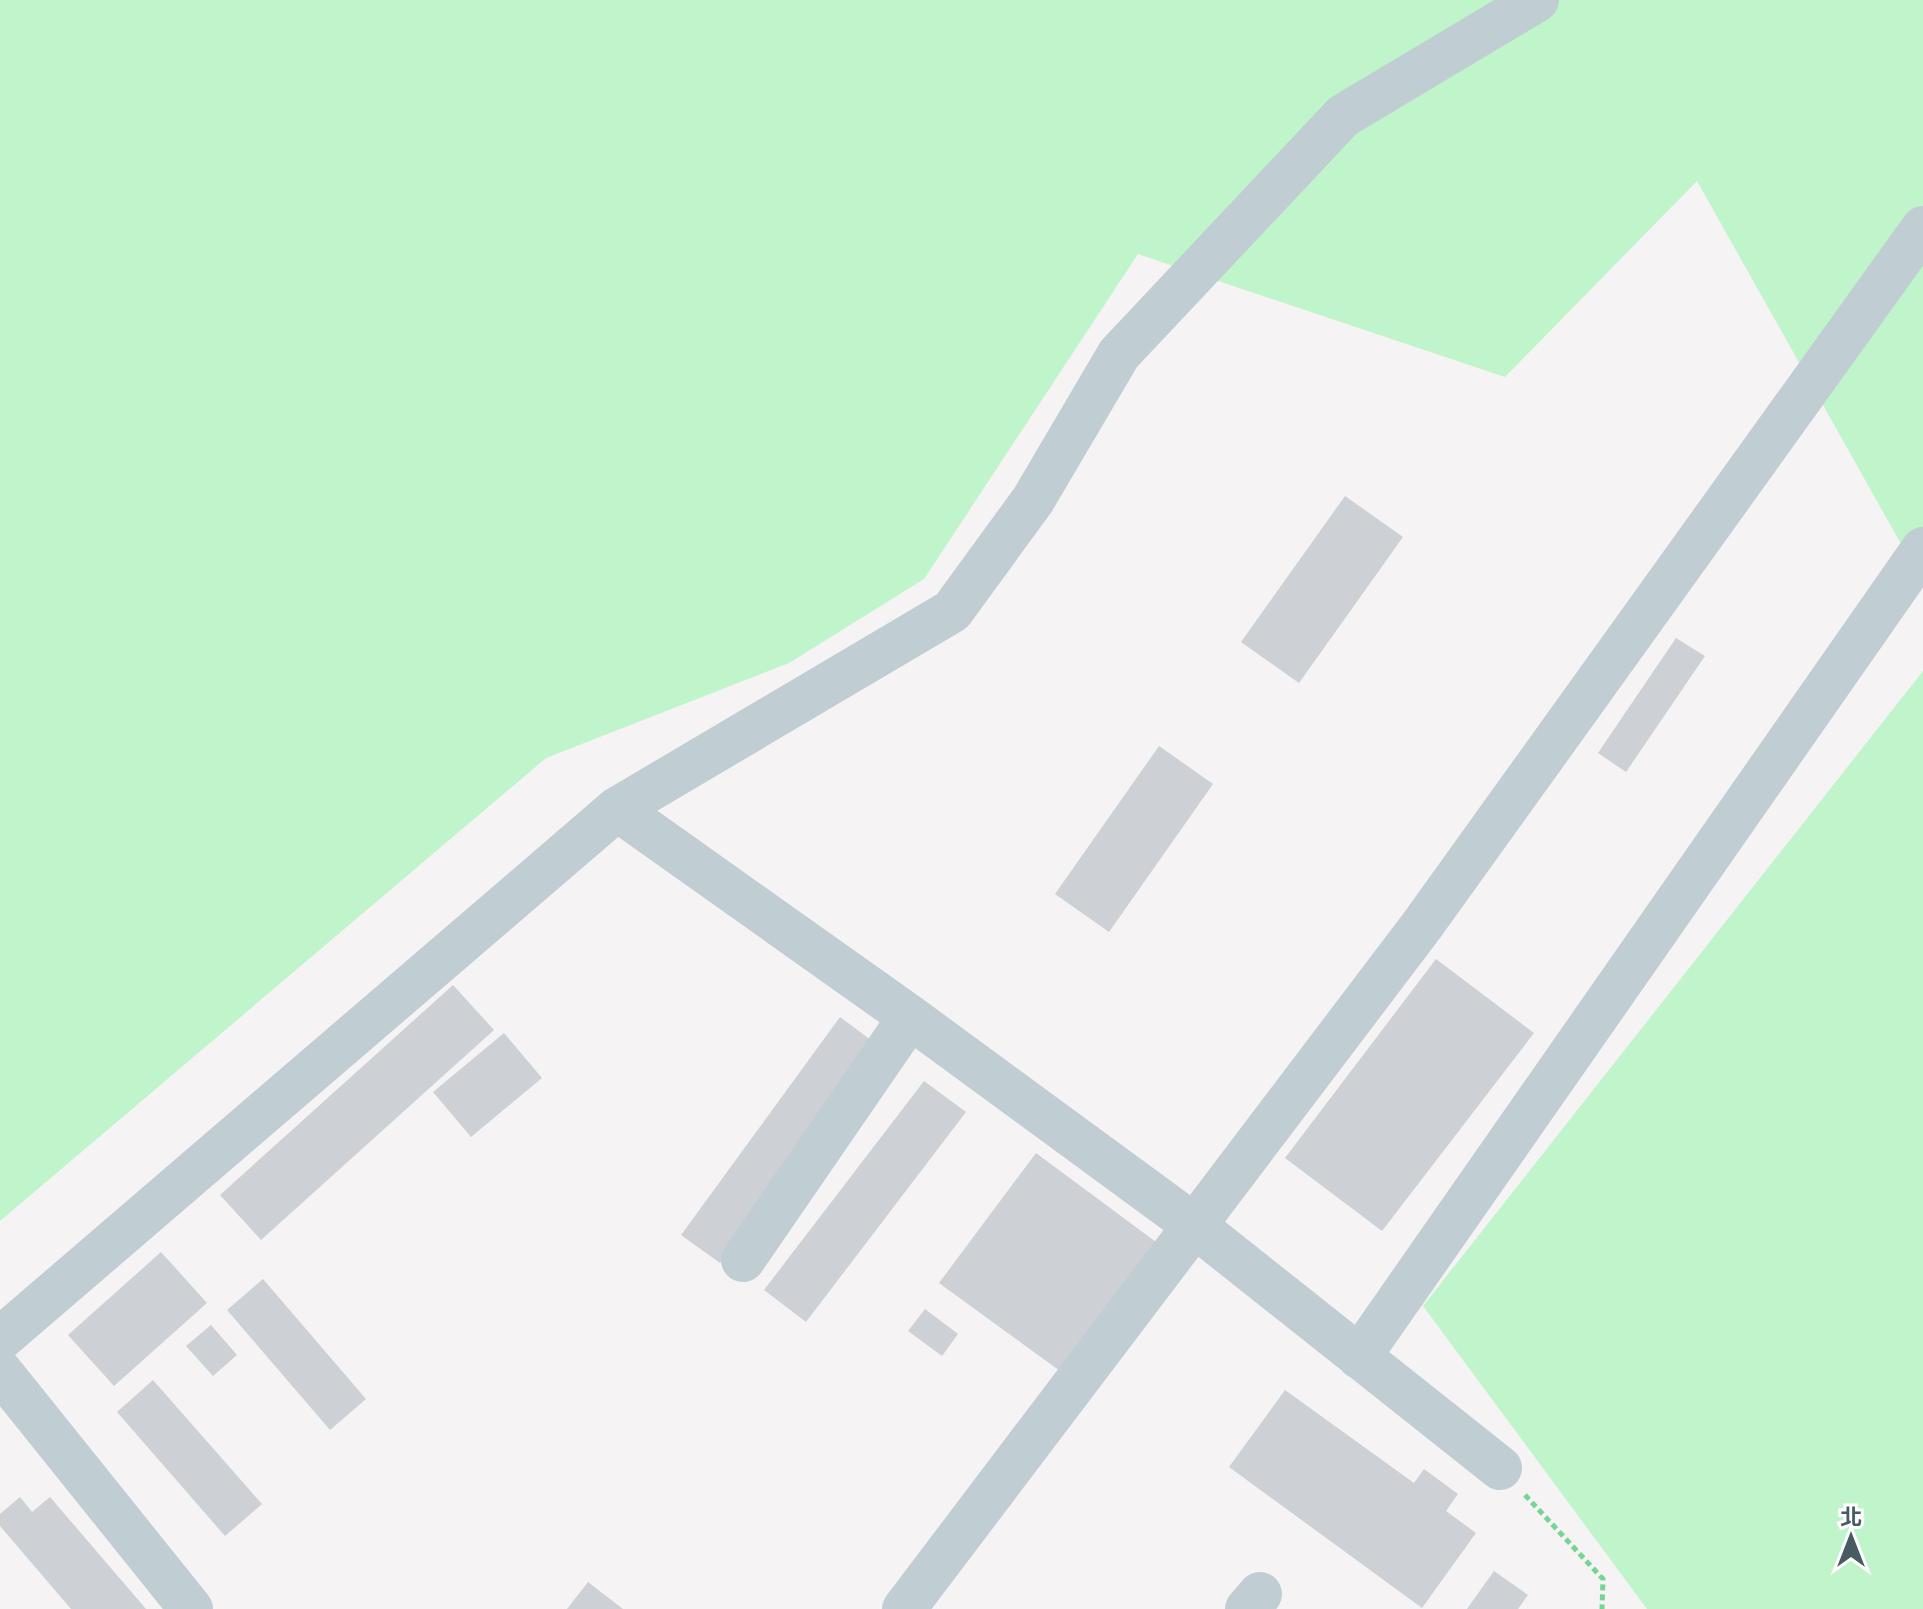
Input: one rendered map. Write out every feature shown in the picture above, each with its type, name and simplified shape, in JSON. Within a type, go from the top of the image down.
[{"type":"lane","points":[[0,1339],[617,809],[952,611],[1033,500],[1119,354],[1343,116],[1537,0]]},
{"type":"lane","points":[[904,1609],[1433,911],[1923,228]]},
{"type":"lane","points":[[1359,1357],[1923,549]]},
{"type":"lane","points":[[617,809],[910,1017],[1195,1226],[1500,1468]]},
{"type":"lane","points":[[743,1260],[910,1017]]},
{"type":"lane","points":[[0,1371],[191,1609]]},
{"type":"path","points":[[1500,1468],[1603,1579],[1602,1609]]},
{"type":"green space","points":[[0,0],[1923,0],[1923,583],[1697,181],[1505,377],[1138,254],[924,579],[789,663],[546,758],[0,1221]]},
{"type":"green space","points":[[1923,671],[1923,1609],[1647,1609],[1423,1306]]},
{"type":"building","points":[[1345,496],[1403,537],[1299,683],[1241,642]]},
{"type":"building","points":[[1676,638],[1705,656],[1626,772],[1598,753]]},
{"type":"building","points":[[1159,746],[1213,784],[1109,932],[1055,894]]},
{"type":"building","points":[[1436,959],[1534,1033],[1382,1231],[1285,1158]]},
{"type":"building","points":[[453,985],[494,1030],[261,1240],[220,1195]]},
{"type":"building","points":[[840,1017],[879,1046],[720,1263],[681,1235]]},
{"type":"building","points":[[504,1033],[542,1078],[471,1137],[433,1092]]},
{"type":"building","points":[[924,1081],[966,1112],[806,1322],[764,1290]]},
{"type":"building","points":[[1036,1153],[1156,1242],[1060,1371],[939,1283]]},
{"type":"building","points":[[161,1252],[207,1303],[114,1386],[68,1335]]},
{"type":"building","points":[[263,1279],[366,1399],[330,1430],[227,1310]]},
{"type":"building","points":[[925,1309],[958,1334],[942,1356],[908,1331]]},
{"type":"building","points":[[211,1325],[237,1355],[213,1376],[186,1346]]},
{"type":"building","points":[[153,1380],[262,1504],[225,1536],[117,1412]]},
{"type":"building","points":[[1285,1390],[1414,1483],[1424,1469],[1458,1494],[1446,1511],[1476,1533],[1422,1608],[1229,1467]]},
{"type":"building","points":[[20,1497],[32,1512],[50,1497],[146,1609],[71,1609],[0,1526],[0,1514]]},
{"type":"building","points":[[1494,1571],[1528,1595],[1518,1609],[1467,1609]]},
{"type":"building","points":[[588,1582],[623,1609],[567,1609]]}]
